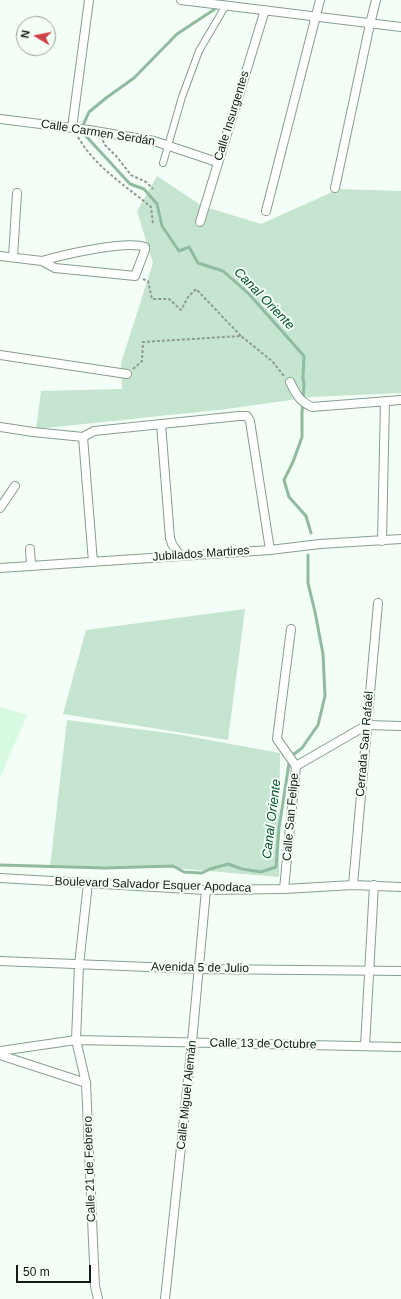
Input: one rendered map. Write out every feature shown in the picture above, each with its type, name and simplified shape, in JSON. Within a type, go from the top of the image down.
[{"type":"street","points":[[72,128],[89,0]]},
{"type":"street","points":[[181,0],[210,1],[316,17],[401,27]]},
{"type":"street","points":[[266,211],[320,0]]},
{"type":"street","points":[[335,188],[376,0]]},
{"type":"street","points":[[163,163],[182,97],[199,51],[226,4]]},
{"type":"street","name":"Calle Insurgentes","points":[[200,222],[217,162],[265,10]]},
{"type":"street","name":"Calle Carmen Serdán","points":[[0,119],[72,128],[154,141],[217,162]]},
{"type":"street","points":[[13,257],[17,193]]},
{"type":"street","points":[[0,256],[42,261],[55,268],[135,276],[145,247],[141,245],[122,245],[58,256],[42,261]]},
{"type":"street","points":[[0,355],[127,374]]},
{"type":"street","points":[[290,382],[296,395],[303,403],[312,407],[401,400]]},
{"type":"street","points":[[382,541],[385,401]]},
{"type":"street","points":[[0,427],[83,437],[94,431],[247,416],[250,421],[270,550]]},
{"type":"street","points":[[161,424],[170,538],[180,556]]},
{"type":"street","points":[[83,437],[93,562]]},
{"type":"street","points":[[0,506],[15,486]]},
{"type":"street","name":"Jubilados Martires","points":[[0,568],[270,550],[320,544],[401,539]]},
{"type":"street","points":[[30,549],[31,566]]},
{"type":"street","name":"Cerrada San Rafaél","points":[[353,885],[378,603]]},
{"type":"street","points":[[291,629],[277,739],[296,766]]},
{"type":"street","points":[[367,725],[401,726]]},
{"type":"street","name":"Calle San Felipe","points":[[284,889],[296,766],[367,725]]},
{"type":"street","name":"Boulevard Salvador Esquer Apodaca","points":[[0,878],[206,890],[284,889],[353,885],[401,887]]},
{"type":"street","name":"Calle 21 de Febrero","points":[[88,883],[79,965],[76,1040],[86,1083],[94,1286],[98,1299]]},
{"type":"street","points":[[365,1046],[374,885]]},
{"type":"street","name":"Calle Miguel Alemán","points":[[165,1299],[192,1042],[206,890]]},
{"type":"street","name":"Avenida 5 de Julio","points":[[0,961],[198,969],[401,971]]},
{"type":"street","name":"Calle 13 de Octubre","points":[[0,1050],[76,1040],[401,1047]]},
{"type":"street","points":[[0,1055],[86,1083]]},
{"type":"path","points":[[72,128],[82,145],[103,169],[151,208],[153,224]]},
{"type":"path","points":[[100,132],[104,144],[117,157],[131,175],[146,182],[153,189]]},
{"type":"path","points":[[135,276],[148,281],[152,299],[169,299],[181,310],[188,297],[196,289],[241,336],[272,361],[290,382]]},
{"type":"path","points":[[127,374],[142,361],[143,342],[241,336]]},
{"type":"shaded area","points":[[157,176],[202,206],[261,224],[339,189],[401,191],[401,393],[312,397],[227,409],[36,429],[41,391],[122,389],[121,363],[153,263],[137,211]]},
{"type":"shaded area","points":[[245,609],[228,740],[63,714],[86,630]]},
{"type":"shaded area","points":[[0,707],[27,715],[0,778]]},
{"type":"shaded area","points":[[67,720],[176,734],[280,753],[279,877],[160,867],[50,867]]},
{"type":"waterway","name":"Canal Oriente","points":[[84,123],[89,112],[134,78],[177,34],[215,9]]},
{"type":"waterway","name":"Canal Oriente","points":[[85,135],[130,184],[144,189],[157,204],[162,226],[179,251],[189,247],[198,263],[223,271],[249,294],[304,356],[302,437],[293,462],[284,480],[289,497],[306,516],[311,533]]},
{"type":"waterway","name":"Canal Oriente","points":[[0,865],[105,868],[173,866],[184,872],[202,873],[228,864],[242,869],[261,872],[276,867],[279,828],[290,757],[302,748],[318,725],[325,696],[323,654],[308,583],[308,555]]}]
